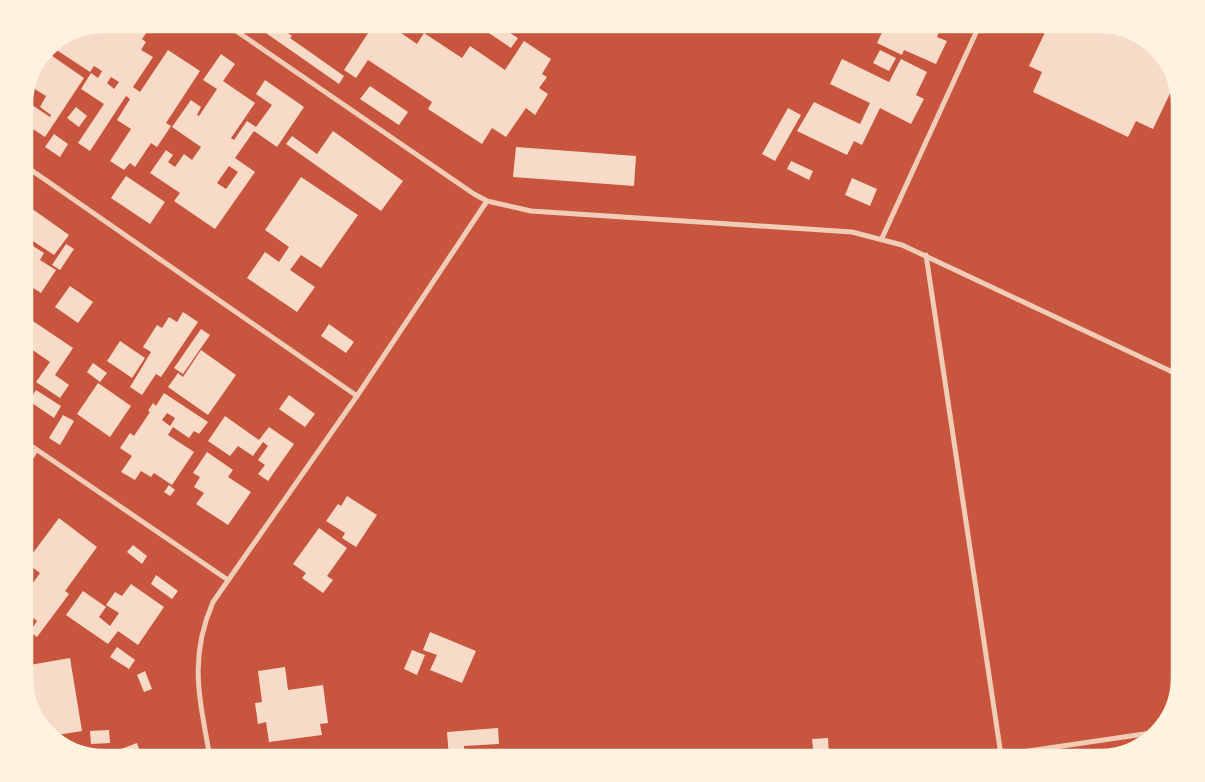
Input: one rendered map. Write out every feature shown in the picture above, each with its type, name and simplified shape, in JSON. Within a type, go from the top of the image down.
[{"type":"street","points":[[239,33],[448,177],[488,201],[530,211],[852,232],[882,238],[926,255],[1172,372]]},
{"type":"street","points":[[882,238],[976,33]]},
{"type":"street","points":[[33,171],[357,396]]},
{"type":"street","points":[[209,750],[200,702],[198,650],[203,626],[213,602],[357,396],[488,201]]},
{"type":"street","points":[[926,255],[1000,750]]},
{"type":"street","points":[[33,448],[228,580]]},
{"type":"street","points":[[33,454],[36,450]]},
{"type":"street","points":[[1035,750],[1145,734]]},
{"type":"building","points":[[104,33],[146,33],[142,39],[146,42],[141,50],[153,57],[133,87],[140,92],[168,50],[200,71],[166,123],[171,126],[157,147],[151,143],[135,167],[130,163],[124,170],[110,161],[131,129],[117,120],[130,99],[126,96],[90,151],[78,143],[104,104],[81,89],[91,73],[98,78],[102,71],[94,66],[90,72],[58,51],[77,38],[90,34]],"holes":[[[111,77],[119,82],[114,89],[107,83]]]},
{"type":"building","points":[[266,33],[288,33],[292,36],[290,38],[344,76],[339,84]]},
{"type":"building","points":[[368,33],[401,33],[417,44],[424,33],[462,58],[470,46],[505,70],[524,41],[551,59],[542,74],[547,77],[539,88],[548,94],[535,115],[526,108],[506,137],[492,128],[482,144],[428,109],[432,102],[368,60],[356,78],[344,70]]},
{"type":"building","points":[[489,33],[510,33],[518,38],[511,48]]},
{"type":"building","points":[[882,33],[939,33],[937,37],[947,41],[936,64],[904,50],[902,55],[877,43]]},
{"type":"building","points":[[1045,33],[1110,33],[1128,38],[1141,45],[1151,54],[1163,68],[1171,91],[1153,129],[1136,121],[1128,137],[1033,92],[1042,72],[1029,66]]},
{"type":"building","points":[[880,50],[896,58],[889,71],[873,63]]},
{"type":"building","points":[[221,54],[235,64],[223,81],[255,103],[231,138],[234,140],[247,121],[256,127],[272,105],[256,94],[265,80],[304,107],[277,147],[254,131],[235,158],[255,172],[215,229],[174,201],[180,193],[150,173],[166,150],[173,155],[168,162],[175,167],[184,154],[192,160],[201,147],[172,127],[191,100],[201,107],[197,115],[199,116],[217,89],[203,80]],"holes":[[[229,166],[238,172],[226,189],[217,183]]]},
{"type":"building","points":[[52,56],[84,78],[45,137],[33,129],[33,106],[50,117],[51,115],[40,107],[46,96],[35,89],[35,86],[45,64]]},
{"type":"building","points":[[842,59],[889,82],[901,59],[927,72],[916,95],[924,99],[911,124],[880,108],[862,145],[854,141],[847,155],[797,131],[814,102],[860,124],[870,103],[830,84]]},
{"type":"building","points":[[370,86],[408,112],[399,125],[360,99]]},
{"type":"building","points":[[76,107],[87,116],[79,127],[67,118]]},
{"type":"building","points":[[788,108],[801,115],[775,161],[762,154]]},
{"type":"building","points":[[333,131],[403,181],[381,211],[286,144],[292,136],[317,154]]},
{"type":"building","points":[[54,134],[68,144],[60,157],[45,147]]},
{"type":"building","points":[[516,147],[636,156],[634,186],[513,177]]},
{"type":"building","points":[[791,161],[813,171],[809,180],[787,169]]},
{"type":"building","points":[[126,176],[165,202],[150,224],[111,198]]},
{"type":"building","points":[[301,177],[358,215],[321,268],[301,255],[290,270],[315,287],[297,312],[247,278],[265,252],[279,262],[289,247],[265,230]]},
{"type":"building","points":[[852,178],[877,189],[870,206],[845,195]]},
{"type":"building","points":[[33,209],[69,235],[54,255],[33,241]]},
{"type":"building","points":[[66,244],[74,249],[60,270],[52,265]]},
{"type":"building","points":[[33,246],[44,253],[40,260],[56,270],[41,293],[33,288]]},
{"type":"building","points":[[70,286],[93,302],[78,323],[55,307]]},
{"type":"building","points":[[183,312],[198,322],[161,377],[156,374],[142,395],[130,387],[151,352],[143,347],[157,325],[162,328],[169,317],[177,322]]},
{"type":"building","points":[[33,321],[73,348],[55,375],[69,385],[60,398],[36,382],[50,362],[33,350]]},
{"type":"building","points":[[329,324],[354,342],[346,353],[321,336]]},
{"type":"building","points":[[201,329],[210,335],[183,374],[174,368]]},
{"type":"building","points":[[120,341],[145,358],[132,378],[107,361]]},
{"type":"building","points":[[201,350],[236,375],[208,415],[168,387],[178,373],[183,377]]},
{"type":"building","points":[[93,363],[107,373],[100,382],[87,372]]},
{"type":"building","points":[[98,383],[131,406],[110,437],[77,414]]},
{"type":"building","points":[[36,390],[61,406],[54,418],[33,404],[33,395]]},
{"type":"building","points":[[164,393],[208,422],[199,434],[194,431],[189,438],[173,427],[168,435],[194,452],[172,485],[154,473],[151,477],[141,471],[135,480],[121,472],[132,456],[120,448],[130,433],[134,436],[150,412],[148,411],[153,403],[156,406]],"holes":[[[167,413],[175,418],[170,426],[162,420]]]},
{"type":"building","points":[[289,395],[315,414],[305,427],[279,409]]},
{"type":"building","points":[[63,415],[74,421],[60,445],[49,438]]},
{"type":"building","points":[[225,416],[259,440],[269,427],[294,444],[268,481],[258,474],[265,465],[258,460],[268,446],[263,442],[253,456],[238,446],[230,456],[208,441]]},
{"type":"building","points":[[207,452],[233,470],[228,477],[251,492],[228,525],[196,504],[204,493],[194,487],[200,477],[193,473]]},
{"type":"building","points":[[169,485],[175,490],[170,496],[164,492]]},
{"type":"building","points":[[347,496],[377,515],[356,547],[342,538],[345,533],[326,521],[338,504],[341,506]]},
{"type":"building","points":[[59,518],[97,547],[65,591],[69,594],[37,637],[33,634],[33,627],[37,621],[33,618],[33,583],[40,573],[33,568],[33,553]]},
{"type":"building","points":[[319,528],[347,548],[327,576],[333,580],[323,593],[302,578],[306,573],[293,564]]},
{"type":"building","points":[[133,545],[147,556],[142,564],[127,552]]},
{"type":"building","points":[[156,575],[178,591],[172,599],[151,584]]},
{"type":"building","points":[[131,584],[164,607],[138,645],[118,631],[108,644],[66,615],[83,591],[106,607],[99,617],[110,626],[119,613],[106,605],[115,592],[122,596]]},
{"type":"building","points":[[430,632],[476,651],[462,683],[430,670],[437,655],[423,650]]},
{"type":"building","points":[[117,647],[135,660],[129,669],[110,657]]},
{"type":"building","points":[[412,650],[425,655],[417,675],[404,669]]},
{"type":"building","points":[[70,658],[82,731],[61,734],[47,721],[35,696],[33,664]]},
{"type":"building","points":[[285,667],[288,690],[323,685],[328,723],[320,724],[322,735],[269,742],[266,722],[258,724],[255,703],[262,702],[258,671]]},
{"type":"building","points":[[145,671],[152,689],[144,692],[137,675]]},
{"type":"building","points":[[498,728],[499,744],[464,746],[464,750],[448,750],[447,732]]},
{"type":"building","points":[[109,730],[110,743],[91,744],[90,731]]},
{"type":"building","points":[[828,738],[829,750],[813,750],[812,739]]},
{"type":"building","points":[[137,743],[139,750],[118,750]]}]
